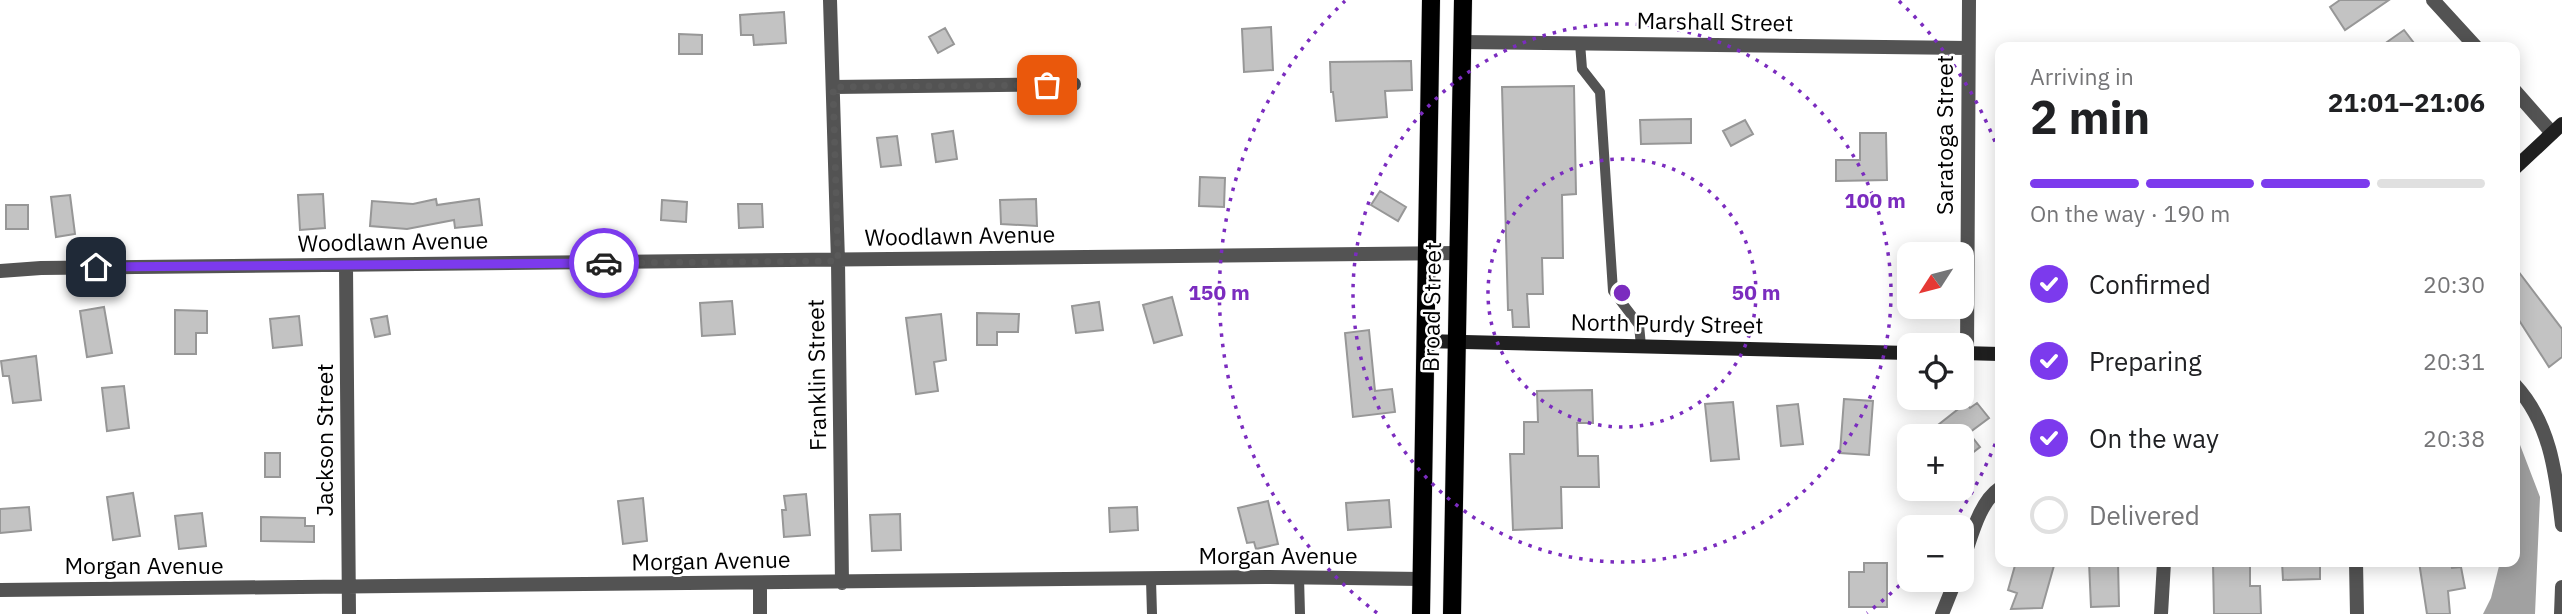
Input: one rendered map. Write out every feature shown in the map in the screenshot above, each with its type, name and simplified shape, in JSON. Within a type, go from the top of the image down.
[{"type":"main road","name":"Broad Street","points":[[1422,614],[1431,0]]},
{"type":"main road","name":"Broad Street","points":[[1452,614],[1463,0]]},
{"type":"street","name":"Franklin Street","points":[[830,0],[838,261],[842,583]]},
{"type":"street","name":"Saratoga Street","points":[[1964,333],[1969,0]]},
{"type":"street","points":[[2433,0],[2471,42]]},
{"type":"street","name":"Marshall Street","points":[[1462,42],[1968,48]]},
{"type":"street","points":[[833,87],[1074,84]]},
{"type":"street","points":[[2520,95],[2557,128],[2520,163]]},
{"type":"street","name":"Woodlawn Avenue","points":[[0,271],[40,268],[1458,253]]},
{"type":"street","name":"Jackson Street","points":[[346,266],[349,614]]},
{"type":"street","name":"North Purdy Street","points":[[1424,341],[1897,353]]},
{"type":"street","points":[[1974,354],[1995,354]]},
{"type":"street","points":[[2520,391],[2546,435],[2556,479],[2562,525]]},
{"type":"street","points":[[1974,531],[1982,509],[1995,492]]},
{"type":"street","points":[[2161,614],[2164,567]]},
{"type":"street","points":[[2356,567],[2357,614]]},
{"type":"street","name":"Morgan Avenue","points":[[0,590],[1299,577],[1422,579]]},
{"type":"street","points":[[760,583],[760,614]]},
{"type":"street","points":[[2561,614],[2562,587]]},
{"type":"street","points":[[1942,614],[1951,592]]},
{"type":"lane","points":[[1580,43],[1583,69],[1600,92],[1613,291],[1639,325],[1641,346]]},
{"type":"lane","points":[[1299,577],[1300,614]]},
{"type":"lane","points":[[1151,580],[1152,614]]},
{"type":"shaded area","points":[[2520,445],[2540,497],[2535,614],[2483,614],[2491,598],[2499,567],[2520,567]]},
{"type":"building","points":[[2340,0],[2389,0],[2345,30],[2330,7]]},
{"type":"building","points":[[784,12],[786,43],[754,45],[753,35],[741,35],[740,15]]},
{"type":"building","points":[[1271,27],[1273,70],[1244,72],[1242,29]]},
{"type":"building","points":[[945,28],[954,44],[938,53],[929,37]]},
{"type":"building","points":[[2404,30],[2413,42],[2387,42]]},
{"type":"building","points":[[679,34],[702,35],[702,54],[679,54]]},
{"type":"building","points":[[1411,61],[1412,90],[1385,91],[1387,117],[1336,121],[1330,62]]},
{"type":"building","points":[[1574,86],[1576,194],[1562,195],[1563,258],[1542,258],[1543,294],[1527,294],[1529,327],[1513,327],[1512,310],[1508,310],[1502,87]]},
{"type":"building","points":[[1691,119],[1691,143],[1641,144],[1640,120]]},
{"type":"building","points":[[1745,120],[1753,134],[1731,146],[1723,131]]},
{"type":"building","points":[[953,131],[957,159],[936,162],[932,134]]},
{"type":"building","points":[[1860,133],[1886,133],[1887,180],[1836,181],[1836,160],[1860,160]]},
{"type":"building","points":[[897,136],[901,165],[881,167],[877,138]]},
{"type":"building","points":[[1200,177],[1225,178],[1224,207],[1199,206]]},
{"type":"building","points":[[1380,191],[1406,207],[1398,221],[1371,205]]},
{"type":"building","points":[[323,194],[325,228],[300,230],[298,195]]},
{"type":"building","points":[[70,195],[75,234],[56,237],[51,197]]},
{"type":"building","points":[[436,199],[437,205],[479,199],[482,225],[455,228],[454,220],[407,229],[370,226],[372,201],[413,204]]},
{"type":"building","points":[[1036,199],[1037,226],[1001,224],[1000,200]]},
{"type":"building","points":[[662,200],[687,202],[686,222],[661,220]]},
{"type":"building","points":[[738,204],[762,204],[763,227],[739,228]]},
{"type":"building","points":[[6,205],[28,205],[28,229],[6,229]]},
{"type":"building","points":[[2520,274],[2562,329],[2562,357],[2549,367],[2520,322]]},
{"type":"building","points":[[1172,297],[1182,335],[1154,343],[1143,305]]},
{"type":"building","points":[[732,301],[735,334],[702,336],[700,303]]},
{"type":"building","points":[[1099,302],[1103,330],[1076,333],[1072,306]]},
{"type":"building","points":[[104,307],[112,353],[87,357],[80,311]]},
{"type":"building","points":[[175,310],[207,311],[207,333],[196,333],[196,354],[175,354]]},
{"type":"building","points":[[977,313],[1019,314],[1018,332],[997,332],[997,345],[977,345]]},
{"type":"building","points":[[941,314],[946,360],[934,362],[938,391],[916,394],[906,318]]},
{"type":"building","points":[[299,316],[302,345],[273,348],[270,319]]},
{"type":"building","points":[[387,316],[390,334],[375,337],[371,319]]},
{"type":"building","points":[[1369,330],[1375,391],[1392,389],[1395,412],[1353,417],[1345,333]]},
{"type":"building","points":[[36,356],[41,400],[13,403],[9,376],[3,376],[1,361]]},
{"type":"building","points":[[124,386],[129,428],[107,431],[102,388]]},
{"type":"building","points":[[1592,390],[1593,423],[1577,423],[1578,456],[1598,456],[1599,487],[1561,487],[1562,528],[1513,530],[1510,454],[1524,454],[1524,422],[1538,422],[1537,391]]},
{"type":"building","points":[[1844,399],[1873,401],[1869,455],[1840,453]]},
{"type":"building","points":[[1733,402],[1739,459],[1711,461],[1705,404]]},
{"type":"building","points":[[1977,403],[1989,418],[1974,429],[1974,424],[1939,424],[1957,410],[1974,410]]},
{"type":"building","points":[[1798,404],[1803,444],[1781,446],[1777,406]]},
{"type":"building","points":[[1974,439],[1980,447],[1974,452]]},
{"type":"building","points":[[265,453],[280,453],[280,477],[265,477]]},
{"type":"building","points":[[133,493],[140,536],[113,540],[107,497]]},
{"type":"building","points":[[806,494],[810,535],[784,537],[784,496]]},
{"type":"building","points":[[643,498],[647,541],[623,544],[618,501]]},
{"type":"building","points":[[1389,500],[1391,527],[1348,530],[1346,503]]},
{"type":"building","points":[[1268,501],[1278,544],[1256,549],[1254,542],[1247,543],[1238,508]]},
{"type":"building","points":[[29,507],[31,530],[0,533],[0,509]]},
{"type":"building","points":[[1137,507],[1138,530],[1110,532],[1109,508]]},
{"type":"building","points":[[202,513],[206,546],[179,549],[175,516]]},
{"type":"building","points":[[900,514],[901,550],[872,551],[870,515]]},
{"type":"building","points":[[261,517],[305,518],[305,526],[314,526],[314,542],[261,541]]},
{"type":"building","points":[[1864,563],[1887,563],[1887,607],[1849,607],[1849,572],[1864,572]]},
{"type":"building","points":[[2015,567],[2054,567],[2042,608],[2011,609],[2017,593],[2008,590]]},
{"type":"building","points":[[2089,567],[2118,567],[2119,606],[2091,607]]},
{"type":"building","points":[[2213,567],[2250,567],[2250,586],[2260,586],[2261,614],[2214,614]]},
{"type":"building","points":[[2282,567],[2320,567],[2320,579],[2283,580]]},
{"type":"building","points":[[2420,567],[2461,567],[2465,588],[2448,591],[2450,614],[2427,614]]},
{"type":"way so far","points":[[604,263],[838,261],[833,87],[1047,85]]},
{"type":"route","points":[[96,267],[604,263]]}]
